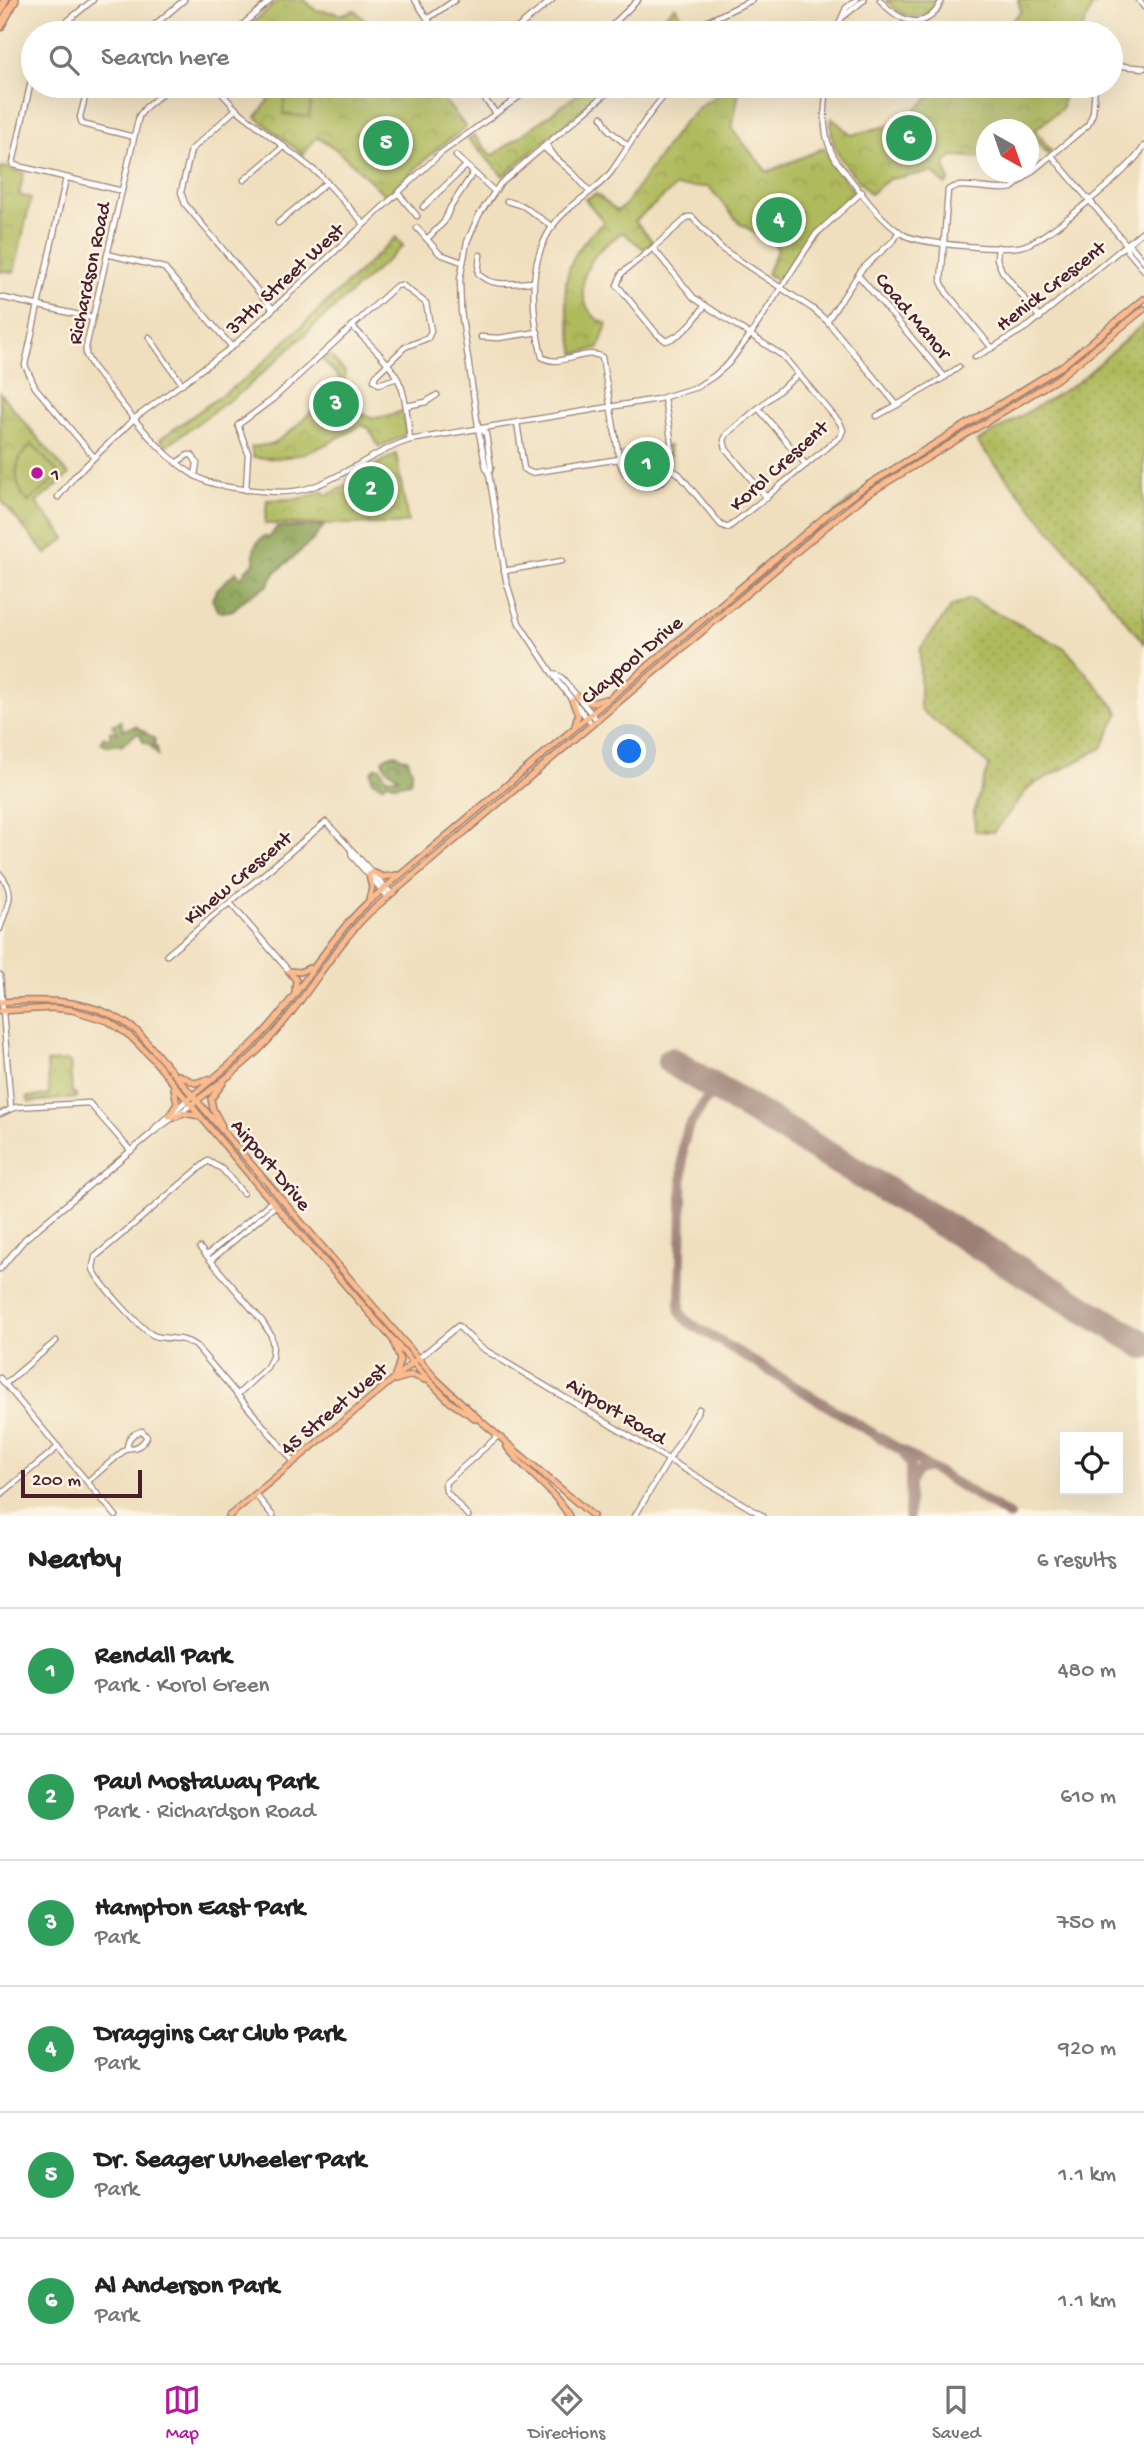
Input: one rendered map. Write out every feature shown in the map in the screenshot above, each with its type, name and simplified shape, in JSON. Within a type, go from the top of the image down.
[{"type":"highway","points":[[0,11],[5,0]]},
{"type":"highway","points":[[0,27],[15,0]]},
{"type":"main road","name":"Claypool Drive","points":[[195,1098],[264,1033],[346,925],[400,874],[850,496],[1062,366],[1144,299]]},
{"type":"main road","name":"Claypool Drive","points":[[189,1103],[232,1072],[274,1035],[343,940],[389,895],[847,509],[1057,379],[1144,309]]},
{"type":"main road","points":[[573,730],[578,715],[575,698],[592,703],[615,694]]},
{"type":"main road","points":[[367,903],[372,889],[370,874],[386,877],[400,874]]},
{"type":"main road","points":[[289,971],[306,972],[317,962]]},
{"type":"main road","points":[[289,971],[296,983],[293,996]]},
{"type":"main road","name":"Airport Drive","points":[[1,1002],[62,1001],[97,1007],[120,1018],[138,1032],[416,1360],[430,1382],[451,1403],[482,1422]]},
{"type":"main road","name":"Airport Drive","points":[[2,1011],[62,1009],[99,1017],[130,1036],[391,1337],[482,1422],[593,1516]]},
{"type":"main road","points":[[173,1071],[195,1083],[224,1069]]},
{"type":"main road","points":[[231,1141],[213,1109],[211,1100],[232,1072]]},
{"type":"main road","points":[[167,1076],[178,1098],[171,1117]]},
{"type":"main road","points":[[171,1117],[183,1113],[201,1116]]},
{"type":"main road","points":[[391,1337],[400,1360],[391,1381]]},
{"type":"main road","name":"45 Street West","points":[[229,1516],[416,1360]]},
{"type":"main road","points":[[391,1381],[412,1375],[430,1382]]},
{"type":"main road","name":"Airport Drive","points":[[500,1437],[524,1468],[559,1501],[569,1516]]},
{"type":"street","points":[[68,21],[93,0]]},
{"type":"street","points":[[159,21],[184,0]]},
{"type":"street","points":[[415,0],[428,19],[455,0]]},
{"type":"street","points":[[526,21],[552,0]]},
{"type":"street","points":[[616,21],[638,0]]},
{"type":"street","points":[[708,21],[752,0]]},
{"type":"street","points":[[841,21],[846,8],[856,0]]},
{"type":"street","points":[[843,17],[864,0]]},
{"type":"street","points":[[880,0],[895,16],[912,21],[928,17],[937,10],[942,0]]},
{"type":"street","points":[[1139,0],[1144,7]]},
{"type":"street","points":[[246,21],[269,1]]},
{"type":"street","points":[[1123,66],[1144,68]]},
{"type":"street","points":[[27,98],[13,163],[18,167],[122,191]]},
{"type":"street","points":[[85,98],[80,117],[82,124],[134,137]]},
{"type":"street","name":"Richardson Road","points":[[158,98],[141,113],[134,137],[92,318],[86,351],[88,360],[164,453],[176,463],[215,485],[246,490],[279,492],[309,488],[386,449],[410,440],[664,398],[697,387],[714,376],[734,357],[821,228],[862,192]]},
{"type":"street","points":[[226,98],[327,182],[365,224]]},
{"type":"street","points":[[484,98],[496,113]]},
{"type":"street","name":"37th Street West","points":[[58,497],[69,482],[135,418],[232,347],[441,153],[517,98]]},
{"type":"street","points":[[594,721],[558,682],[519,623],[505,571],[489,474],[491,468],[486,434],[480,428],[461,311],[460,287],[462,262],[475,223],[494,191],[512,172],[601,98]]},
{"type":"street","points":[[663,98],[609,174],[568,209],[553,227],[540,251],[533,282],[533,298],[542,357],[545,360],[593,354],[602,357],[622,470],[629,479],[643,486],[659,483],[671,469],[673,457],[664,398]]},
{"type":"street","points":[[826,98],[824,128],[829,149],[886,221],[899,232],[916,239],[1016,248],[1034,242],[1129,166],[1144,146]]},
{"type":"street","points":[[1094,98],[1091,120],[1052,156],[1127,245],[1144,261]]},
{"type":"street","points":[[236,109],[191,150],[181,198],[273,309]]},
{"type":"street","points":[[602,117],[608,130],[628,146]]},
{"type":"street","points":[[545,145],[590,192]]},
{"type":"street","points":[[244,180],[283,147]]},
{"type":"street","points":[[456,156],[494,191]]},
{"type":"street","name":"Henick Crescent","points":[[992,348],[942,285],[940,272],[946,197],[950,187],[1008,189],[1052,156]]},
{"type":"street","points":[[423,207],[466,166]]},
{"type":"street","points":[[427,239],[444,222],[473,173]]},
{"type":"street","points":[[66,178],[25,359],[34,387],[94,457]]},
{"type":"street","points":[[278,223],[327,182]]},
{"type":"street","points":[[398,193],[417,216]]},
{"type":"street","points":[[507,201],[523,206],[553,227]]},
{"type":"street","points":[[705,305],[694,321],[676,337],[666,341],[657,334],[618,287],[617,282],[622,273],[688,217],[692,217],[722,249],[827,321],[897,405]]},
{"type":"street","points":[[417,228],[440,254],[462,262]]},
{"type":"street","name":"Henick Crescent","points":[[975,357],[1040,317],[1144,230]]},
{"type":"street","points":[[827,321],[858,275],[899,232]]},
{"type":"street","points":[[1127,245],[1127,250],[1144,270]]},
{"type":"street","points":[[998,247],[997,259],[1002,271],[1040,317]]},
{"type":"street","name":"Korol Crescent","points":[[653,248],[691,294],[783,356],[843,430],[840,437],[731,527],[724,527],[679,474],[671,469]]},
{"type":"street","points":[[107,254],[164,268],[232,347]]},
{"type":"street","points":[[480,255],[478,272],[483,279],[503,283],[533,282]]},
{"type":"street","name":"Coad Manor","points":[[858,275],[945,377]]},
{"type":"street","points":[[246,490],[248,453],[239,425],[278,394],[399,285],[405,286],[424,300],[430,321],[430,337],[409,344],[375,376],[374,382],[379,384],[397,378]]},
{"type":"street","points":[[0,297],[92,318]]},
{"type":"street","points":[[352,326],[397,378],[406,406],[410,440]]},
{"type":"street","points":[[481,337],[499,338],[538,332]]},
{"type":"street","points":[[149,337],[182,384]]},
{"type":"street","name":"Coad Manor","points":[[877,416],[959,368]]},
{"type":"street","points":[[767,498],[726,449],[724,442],[727,434],[799,374]]},
{"type":"street","points":[[406,406],[426,402],[437,395]]},
{"type":"street","points":[[759,409],[806,465]]},
{"type":"street","points":[[517,422],[524,469],[531,473],[619,459]]},
{"type":"street","points":[[176,463],[192,455],[197,463],[195,476]]},
{"type":"street","points":[[505,571],[562,561]]},
{"type":"street","name":"Kihew Crescent","points":[[167,956],[326,822],[356,853],[370,874]]},
{"type":"street","points":[[0,874],[10,889],[0,929]]},
{"type":"street","points":[[370,874],[389,895]]},
{"type":"street","points":[[230,903],[289,971]]},
{"type":"street","points":[[0,975],[11,1108]]},
{"type":"street","points":[[0,1114],[11,1108],[89,1103],[131,1151]]},
{"type":"street","points":[[1,1267],[25,1239],[156,1127],[189,1103]]},
{"type":"street","points":[[243,1193],[222,1168],[208,1161],[96,1257],[93,1267],[98,1278],[143,1330],[154,1336],[183,1339],[192,1343],[294,1462]]},
{"type":"street","points":[[209,1257],[274,1203]]},
{"type":"street","points":[[201,1248],[271,1335],[272,1357],[267,1367],[237,1395]]},
{"type":"street","name":"45 Street West","points":[[416,1360],[458,1325]]},
{"type":"street","name":"Airport Road","points":[[458,1325],[480,1347],[763,1516]]},
{"type":"street","points":[[5,1384],[56,1341]]},
{"type":"street","points":[[0,1378],[116,1516]]},
{"type":"street","points":[[635,1516],[699,1409]]},
{"type":"street","points":[[87,1482],[127,1448],[144,1442],[147,1437],[145,1433],[142,1431],[131,1436],[127,1448]]},
{"type":"street","points":[[468,1516],[447,1492],[445,1483],[500,1437]]},
{"type":"street","points":[[0,1495],[58,1447]]},
{"type":"street","points":[[255,1494],[273,1516]]},
{"type":"green space","points":[[279,0],[305,0],[315,10],[340,15],[355,10],[365,21],[255,21]]},
{"type":"green space","points":[[886,0],[937,0],[926,14],[913,17],[899,12]]},
{"type":"green space","points":[[1018,0],[1101,0],[1091,8],[1086,21],[1011,21],[1021,12]]},
{"type":"green space","points":[[675,6],[684,21],[660,21]]},
{"type":"green space","points":[[267,98],[443,98],[466,127],[437,149],[386,196],[322,140],[316,138],[303,155],[256,117],[269,100]]},
{"type":"green space","points":[[285,98],[311,98],[309,117],[283,114]]},
{"type":"green space","points":[[572,98],[596,98],[503,176],[468,139],[474,135],[489,153],[494,155]]},
{"type":"green space","points":[[713,98],[738,98],[732,129],[767,172],[824,148],[854,192],[814,229],[778,280],[767,274],[778,248],[739,223],[709,187],[675,187],[635,221],[653,242],[644,249],[622,232],[600,250],[590,263],[584,281],[584,299],[592,314],[607,324],[599,348],[575,354],[568,315],[566,282],[576,252],[604,222],[585,199],[596,194],[617,211],[624,206],[682,124],[701,105]]},
{"type":"green space","points":[[929,98],[1063,98],[1062,108],[1039,127],[1039,119],[976,119],[976,157],[953,156],[945,163],[949,182],[945,185],[933,172],[889,179],[870,194],[836,150],[831,130],[832,118],[851,135],[905,119]]},
{"type":"green space","points":[[1039,135],[1051,151],[1048,154],[1039,144]]},
{"type":"green space","points":[[10,167],[24,173],[19,195],[31,198],[14,273],[1,270],[0,274],[0,168]]},
{"type":"green space","points":[[396,237],[403,246],[245,389],[166,446],[160,439],[250,375]]},
{"type":"green space","points":[[1124,320],[1054,377],[850,503],[600,711],[853,498],[1061,371]]},
{"type":"green space","points":[[1144,323],[1144,643],[977,442],[1078,382]]},
{"type":"green space","points":[[328,353],[345,372],[345,397],[370,417],[384,417],[402,411],[406,433],[404,436],[379,447],[369,428],[361,425],[310,452],[284,458],[253,457],[251,447],[273,444],[291,431],[337,387],[340,378],[322,360]]},
{"type":"green space","points":[[0,393],[69,475],[36,503],[66,538],[46,554],[0,499]]},
{"type":"green space","name":"1","points":[[32,444],[60,475],[28,502],[19,487],[16,472],[21,457]]},
{"type":"green space","points":[[669,446],[670,464],[658,480],[639,480],[628,473],[622,454]]},
{"type":"green space","points":[[396,454],[408,522],[265,524],[267,500],[299,499],[322,492],[328,495],[347,485],[349,479]]},
{"type":"green space","points":[[324,526],[313,540],[275,573],[268,585],[233,610],[217,610],[212,599],[217,589],[236,572],[242,578],[254,563],[254,548],[264,536],[269,538],[277,527]]},
{"type":"green space","points":[[970,599],[1065,648],[1119,712],[1102,748],[1030,786],[994,832],[975,831],[974,810],[989,765],[920,709],[920,649],[951,607]]},
{"type":"green space","points":[[121,721],[123,730],[136,726],[155,739],[154,746],[157,747],[158,755],[149,744],[143,742],[140,734],[136,734],[121,746],[107,746],[101,742],[104,736],[110,738],[110,731],[117,733],[112,725]]},
{"type":"green space","points":[[395,754],[408,760],[412,771],[410,782],[396,785],[387,782],[383,786],[372,781],[371,771],[377,767],[381,768],[386,778],[399,778],[387,769],[383,760]]},
{"type":"green space","points":[[70,1061],[72,1093],[76,1094],[76,1098],[29,1102],[27,1097],[49,1095],[47,1062]]},
{"type":"taxiway","points":[[714,1087],[688,1128],[683,1146],[680,1312],[688,1322],[1010,1516]]},
{"type":"taxiway","points":[[904,1454],[910,1466],[910,1485],[917,1472],[931,1469]]},
{"type":"taxiway","points":[[909,1516],[910,1485]]},
{"type":"runway","points":[[671,1061],[1144,1345]]},
{"type":"place","name":"Al Anderson Park","points":[[909,138]]},
{"type":"place","name":"Dr. Seager Wheeler Park","points":[[386,143]]},
{"type":"place","name":"Draggins Car Club Park","points":[[779,220]]},
{"type":"place","name":"Hampton East Park","points":[[336,404]]},
{"type":"place","name":"Rendall Park","points":[[647,464]]},
{"type":"place","name":"1","points":[[37,473]]},
{"type":"place","name":"Paul Mostaway Park","points":[[371,489]]}]
